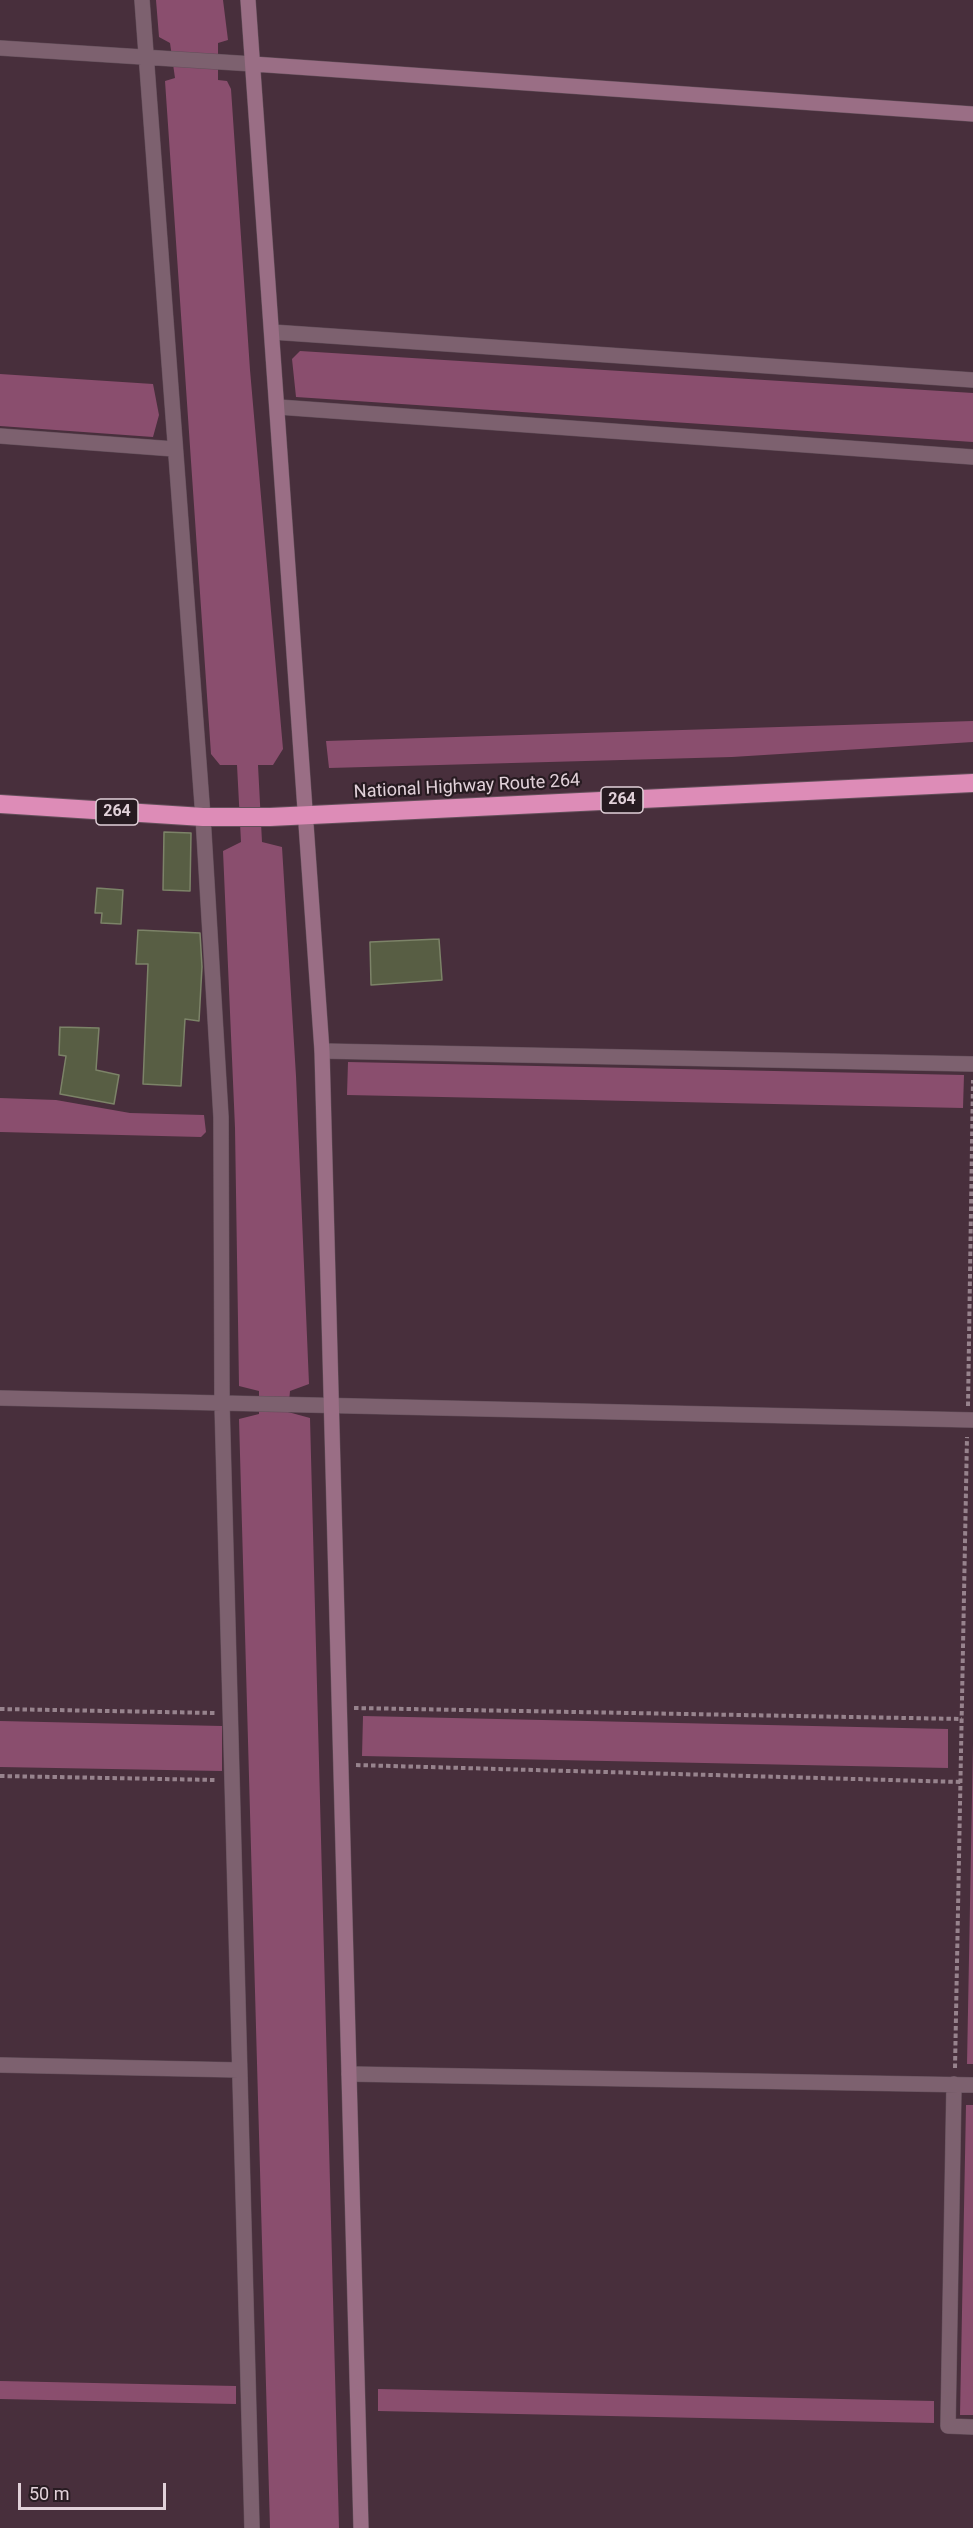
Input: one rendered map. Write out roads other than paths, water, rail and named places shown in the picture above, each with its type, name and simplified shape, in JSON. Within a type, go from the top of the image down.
[{"type":"highway","name":"National Highway Route 264","points":[[0,804],[233,818],[973,783]]},
{"type":"street","points":[[142,0],[203,817],[221,1117],[222,1404],[252,2528]]},
{"type":"street","points":[[248,0],[322,1050],[361,2528]]},
{"type":"street","points":[[0,48],[973,114]]},
{"type":"street","points":[[272,333],[973,380]]},
{"type":"street","points":[[278,407],[973,457]]},
{"type":"street","points":[[0,436],[174,449]]},
{"type":"street","points":[[322,1050],[973,1064]]},
{"type":"street","points":[[0,1398],[970,1420]]},
{"type":"street","points":[[0,2065],[239,2070]]},
{"type":"street","points":[[349,2074],[973,2085]]},
{"type":"street","points":[[954,2084],[948,2426],[973,2427]]}]
